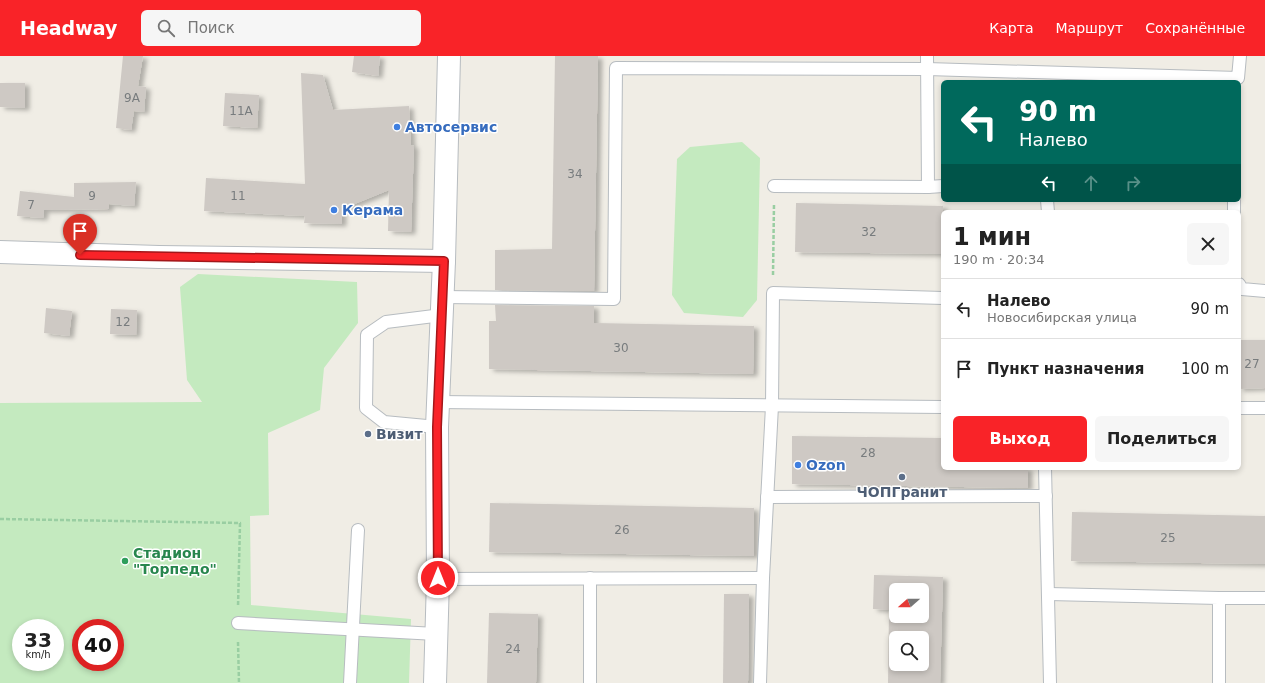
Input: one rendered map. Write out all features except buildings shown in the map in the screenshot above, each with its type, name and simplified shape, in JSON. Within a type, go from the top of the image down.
[{"type":"street","points":[[436,683],[438,578],[437,427],[444,261],[449,56]]},
{"type":"street","points":[[0,252],[159,257],[444,261]]},
{"type":"lane","points":[[927,56],[928,187]]},
{"type":"lane","points":[[437,427],[384,422],[366,408],[367,335],[386,322],[442,306],[614,299],[616,68],[927,69],[1238,80],[1240,56]]},
{"type":"lane","points":[[774,186],[941,186]]},
{"type":"lane","points":[[1241,287],[1242,289],[1265,291]]},
{"type":"lane","points":[[760,683],[763,578],[772,406],[773,293],[941,298]]},
{"type":"lane","points":[[438,402],[941,407]]},
{"type":"lane","points":[[1241,408],[1265,408]]},
{"type":"lane","points":[[1045,470],[1050,683]]},
{"type":"lane","points":[[767,497],[1046,496]]},
{"type":"lane","points":[[350,683],[358,530]]},
{"type":"lane","points":[[438,578],[763,578]]},
{"type":"lane","points":[[590,578],[590,683]]},
{"type":"lane","points":[[1049,594],[1265,598]]},
{"type":"lane","points":[[1219,598],[1219,683]]},
{"type":"lane","points":[[238,623],[436,634]]},
{"type":"path","points":[[773,293],[774,186]]},
{"type":"path","points":[[0,519],[240,523],[238,623],[239,683]]},
{"type":"green space","points":[[742,142],[760,158],[757,300],[743,317],[684,313],[672,295],[677,159],[690,147]]},
{"type":"green space","name":"Стадион \"Торпедо\"","points":[[198,274],[357,282],[358,323],[324,368],[320,410],[268,433],[269,515],[250,516],[251,605],[411,619],[409,683],[0,683],[0,403],[202,402],[187,380],[180,287]]},
{"type":"place","name":"Автосервис","points":[[397,127]]},
{"type":"place","name":"Керама","points":[[334,210]]},
{"type":"place","name":"Визит","points":[[368,434]]},
{"type":"place","name":"Ozon","points":[[798,465]]},
{"type":"place","name":"ЧОПГранит","points":[[902,477]]},
{"type":"place","name":"Стадион \"Торпедо\"","points":[[125,561]]},
{"type":"route","points":[[80,255],[444,261],[437,427],[438,578]]}]
